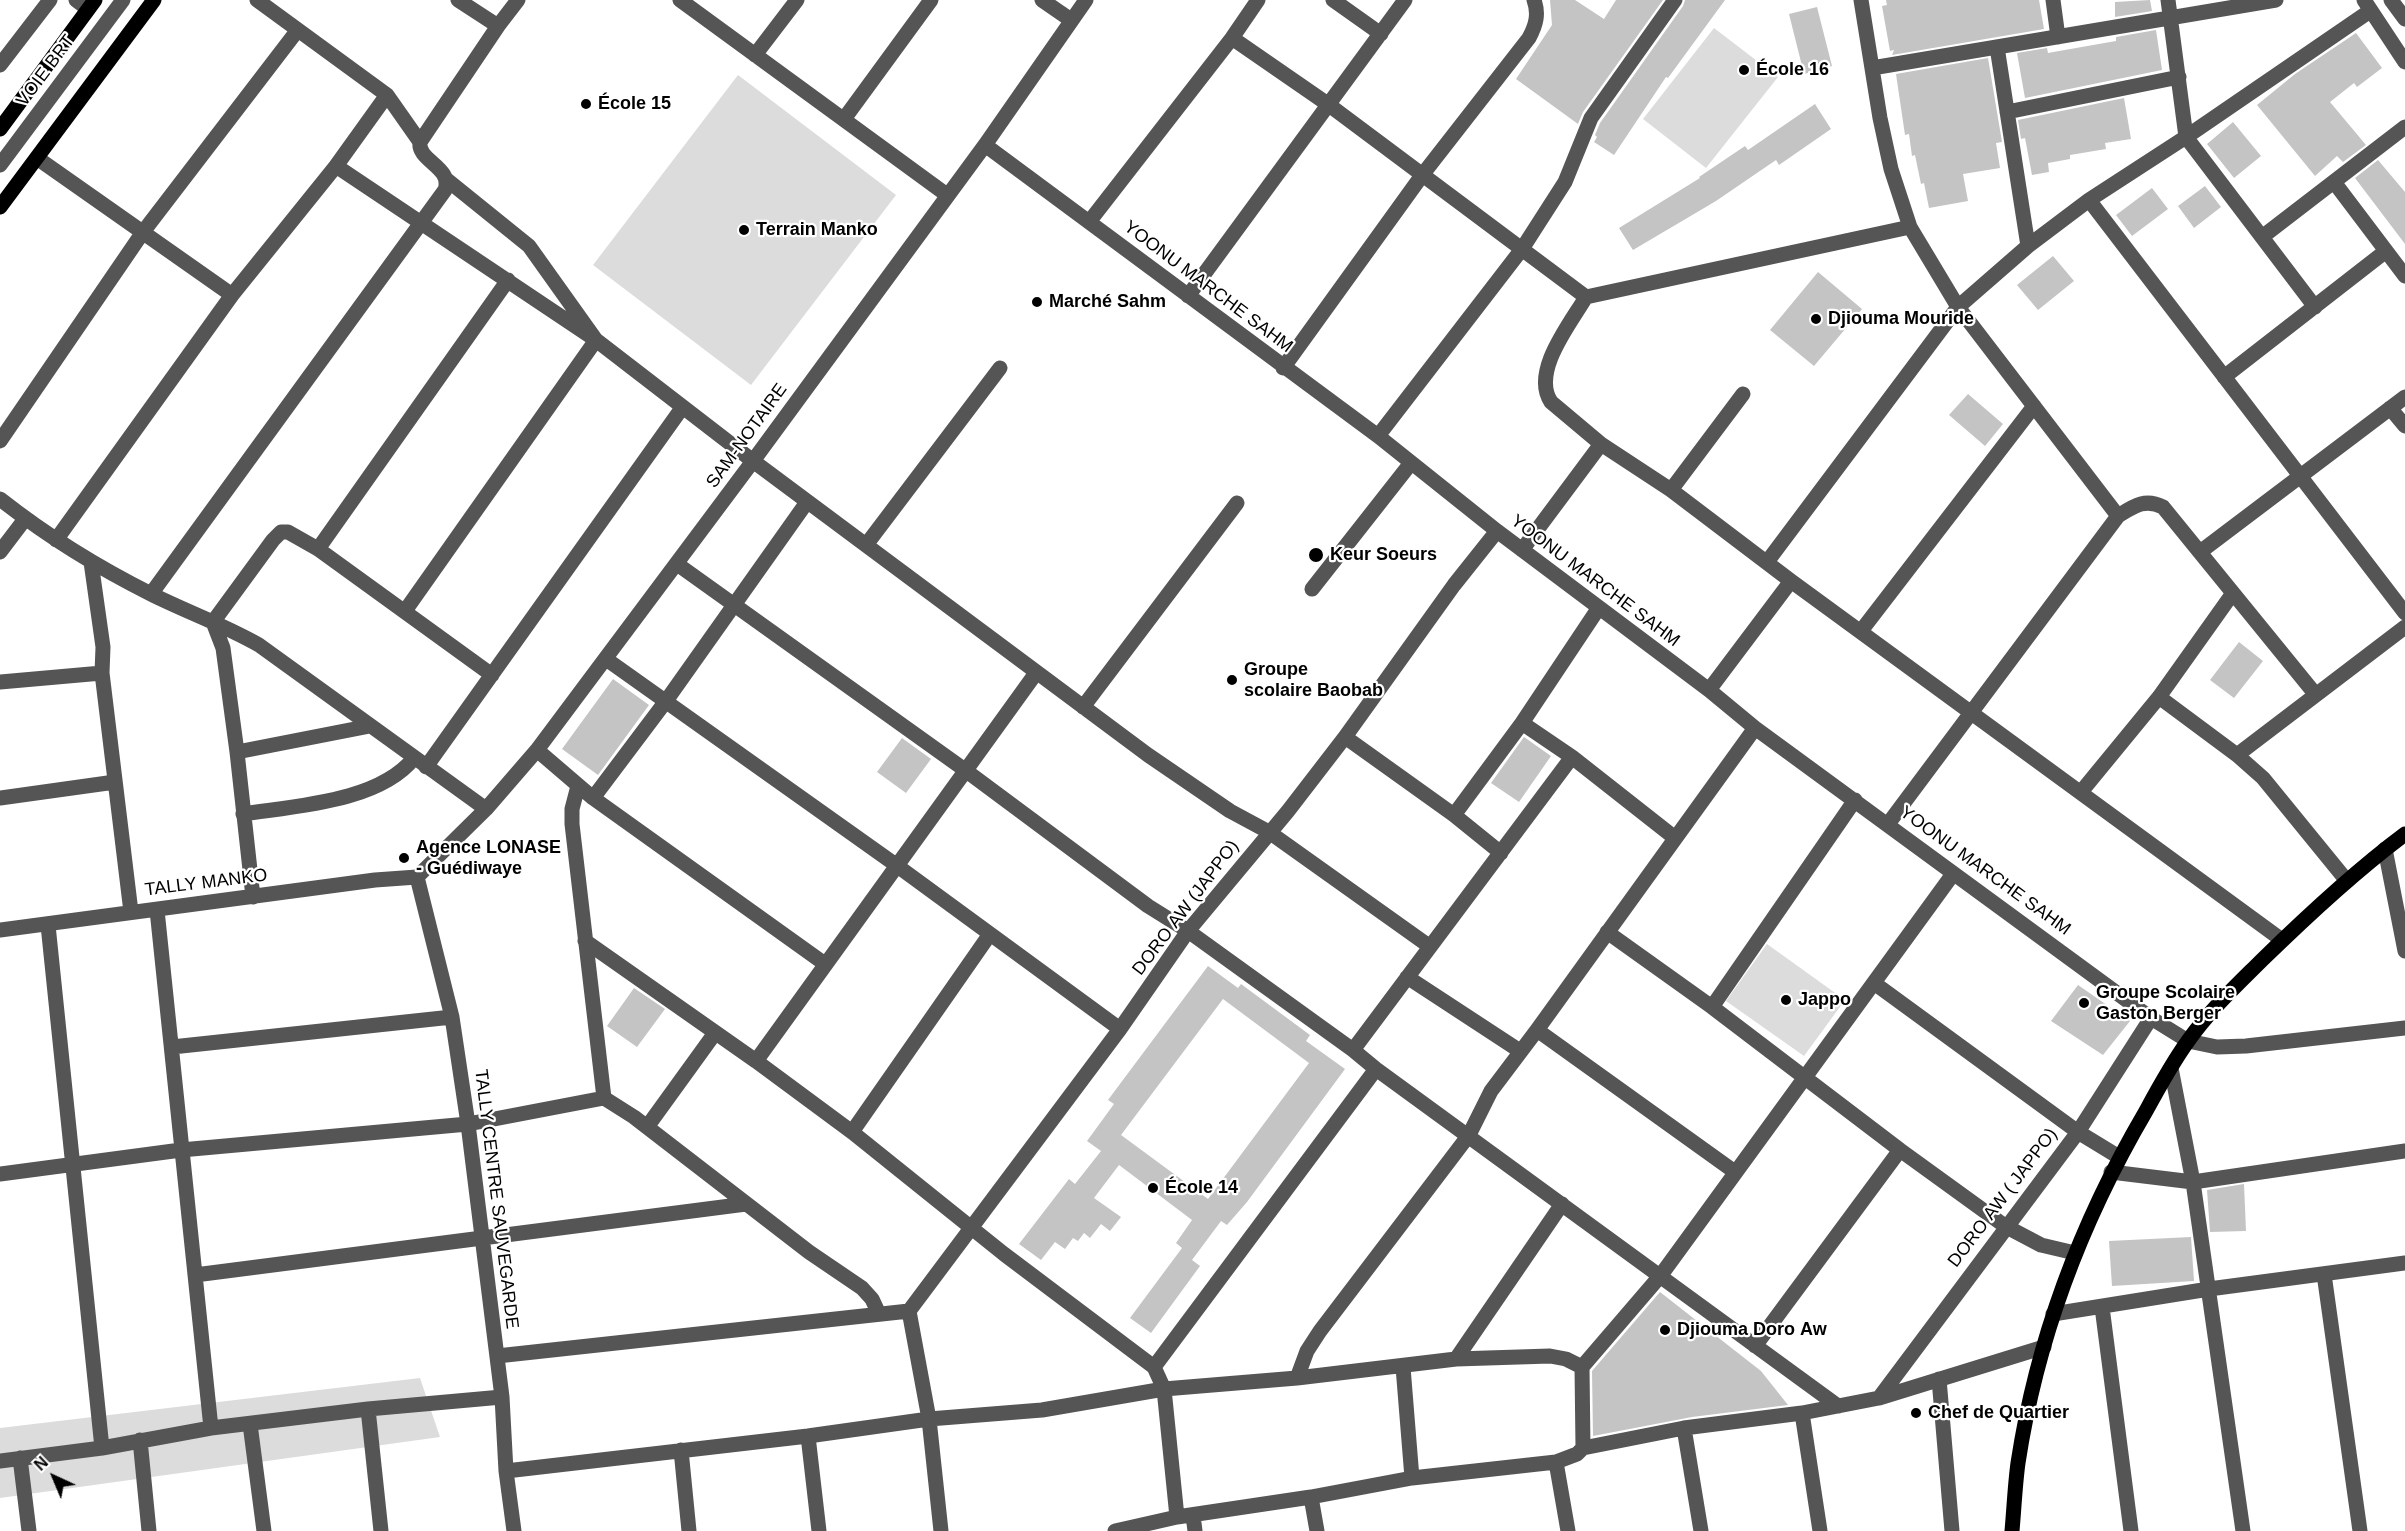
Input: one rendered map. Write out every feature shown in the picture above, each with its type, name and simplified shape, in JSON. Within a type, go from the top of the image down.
[{"type":"main road","points":[[0,207],[154,0]]},
{"type":"main road","points":[[0,129],[86,3]]},
{"type":"main road","points":[[2012,1531],[2018,1464],[2032,1394],[2053,1314],[2075,1253],[2119,1157],[2188,1041],[2217,1004],[2282,940],[2347,881],[2405,834]]},
{"type":"street","points":[[0,65],[50,0]]},
{"type":"street","name":"VOIE BRT","points":[[0,165],[123,0]]},
{"type":"street","points":[[257,0],[387,95],[420,142],[422,151],[440,169],[446,179],[529,246],[596,340]]},
{"type":"street","points":[[458,0],[498,26]]},
{"type":"street","points":[[420,142],[518,0]]},
{"type":"street","points":[[680,0],[947,195]]},
{"type":"street","points":[[755,55],[796,0]]},
{"type":"street","points":[[844,119],[931,0]]},
{"type":"street","points":[[1042,0],[1071,20]]},
{"type":"street","name":"SAM-NOTAIRE","points":[[417,877],[486,809],[537,750],[753,462],[985,145],[1086,0]]},
{"type":"street","points":[[1089,222],[1232,38],[1258,0]]},
{"type":"street","points":[[1333,0],[1381,34]]},
{"type":"street","points":[[1188,296],[1405,0]]},
{"type":"street","points":[[1283,368],[1423,174],[1529,38],[1536,24],[1537,12],[1534,0]]},
{"type":"street","points":[[1378,436],[1522,249],[1564,182],[1591,118],[1675,0]]},
{"type":"street","points":[[1861,0],[1892,169],[1910,227],[1958,307],[2118,516]]},
{"type":"street","points":[[2053,0],[2058,37]]},
{"type":"street","points":[[2168,0],[2186,137],[2315,307]]},
{"type":"street","points":[[1872,68],[2276,0]]},
{"type":"street","points":[[2391,0],[2405,19]]},
{"type":"street","points":[[1767,562],[1958,307],[2028,246],[2089,200],[2186,137],[2367,5],[2405,62]]},
{"type":"street","points":[[0,441],[143,232],[297,31]]},
{"type":"street","points":[[1232,38],[1329,105],[1586,297]]},
{"type":"street","points":[[1997,47],[2028,246]]},
{"type":"street","points":[[2007,112],[2179,77]]},
{"type":"street","points":[[56,540],[232,295],[336,166],[387,95]]},
{"type":"street","points":[[2262,237],[2405,127]]},
{"type":"street","name":"YOONU MARCHE SAHM","points":[[985,145],[1283,368],[1378,436],[1497,531],[1598,609],[1709,690],[1755,728],[2151,1018],[2188,1041]]},
{"type":"street","points":[[37,158],[232,295]]},
{"type":"street","points":[[336,166],[596,340],[753,462],[1036,673],[1230,811],[1269,832],[1429,946]]},
{"type":"street","points":[[151,594],[445,190],[446,179]]},
{"type":"street","points":[[2334,182],[2405,276]]},
{"type":"street","points":[[2089,200],[2405,614]]},
{"type":"street","points":[[1910,227],[1586,297],[1548,365],[1544,388],[1551,402],[1601,444],[1671,490],[1791,581],[2282,940]]},
{"type":"street","points":[[2224,377],[2386,251]]},
{"type":"street","points":[[318,549],[508,280]]},
{"type":"street","points":[[405,611],[596,340]]},
{"type":"street","points":[[866,545],[1000,368]]},
{"type":"street","points":[[1671,490],[1743,394]]},
{"type":"street","points":[[2200,552],[2405,397]]},
{"type":"street","points":[[1861,632],[2034,406]]},
{"type":"street","points":[[243,814],[338,799],[387,779],[408,766],[420,762],[492,675],[682,408]]},
{"type":"street","points":[[2390,408],[2405,426]]},
{"type":"street","points":[[1522,550],[1601,444]]},
{"type":"street","points":[[1312,589],[1411,463]]},
{"type":"street","points":[[0,499],[25,519],[91,562],[151,594],[259,645],[486,809]]},
{"type":"street","points":[[593,798],[666,701],[807,502]]},
{"type":"street","points":[[1888,824],[2118,516],[2136,504],[2154,502],[2163,507],[2316,695]]},
{"type":"street","points":[[1083,707],[1237,503]]},
{"type":"street","points":[[0,552],[25,519]]},
{"type":"street","name":"DORO AW (JAPPO)","points":[[909,1311],[1120,1029],[1188,931],[1346,737],[1454,585],[1497,531]]},
{"type":"street","points":[[213,622],[277,535],[281,532],[288,532],[318,549],[492,675]]},
{"type":"street","points":[[91,562],[103,648],[102,673],[131,912]]},
{"type":"street","points":[[677,564],[964,770],[1139,900],[1188,931],[1353,1050],[1838,1406]]},
{"type":"street","points":[[1709,690],[1791,581]]},
{"type":"street","points":[[2081,792],[2159,697],[2233,593]]},
{"type":"street","points":[[1454,815],[1522,723],[1598,609]]},
{"type":"street","points":[[213,622],[223,648],[253,897]]},
{"type":"street","points":[[2238,755],[2405,627]]},
{"type":"street","points":[[606,658],[896,865],[1120,1029]]},
{"type":"street","points":[[0,682],[102,673]]},
{"type":"street","points":[[756,1061],[1036,673]]},
{"type":"street","points":[[2159,697],[2238,755],[2263,778],[2347,881]]},
{"type":"street","points":[[1522,723],[1572,757],[1675,838]]},
{"type":"street","points":[[237,752],[370,726]]},
{"type":"street","points":[[1297,1378],[1307,1351],[1320,1331],[1469,1135],[1491,1091],[1755,728]]},
{"type":"street","points":[[1346,737],[1454,815],[1501,853]]},
{"type":"street","points":[[537,750],[593,798],[825,964]]},
{"type":"street","points":[[1353,1050],[1572,757]]},
{"type":"street","points":[[0,798],[115,782]]},
{"type":"street","points":[[578,786],[572,809],[572,824],[604,1098]]},
{"type":"street","points":[[1712,1007],[1855,800]]},
{"type":"street","points":[[2385,849],[2405,951]]},
{"type":"street","points":[[1583,1449],[1582,1367],[1661,1275],[1953,874]]},
{"type":"street","name":"TALLY MANKO","points":[[0,930],[375,880],[417,877]]},
{"type":"street","name":"TALLY CENTRE SAUVEGARDE","points":[[417,877],[452,1017],[468,1124],[502,1397],[506,1471],[514,1531]]},
{"type":"street","points":[[157,910],[211,1428]]},
{"type":"street","points":[[48,925],[102,1448]]},
{"type":"street","points":[[1607,932],[1712,1007],[1900,1150],[2006,1226],[2041,1245],[2075,1253]]},
{"type":"street","points":[[852,1132],[990,934]]},
{"type":"street","points":[[585,941],[756,1061],[852,1132],[1004,1254],[1154,1367],[1164,1389],[1185,1516],[1195,1531]]},
{"type":"street","points":[[1407,976],[1520,1051]]},
{"type":"street","points":[[1874,983],[2078,1132],[2119,1157]]},
{"type":"street","points":[[172,1047],[452,1017]]},
{"type":"street","name":"DORO AW ( JAPPO)","points":[[1880,1398],[2078,1132],[2151,1018]]},
{"type":"street","points":[[2188,1041],[2217,1047],[2247,1046],[2405,1028]]},
{"type":"street","points":[[1537,1030],[1735,1172]]},
{"type":"street","points":[[647,1127],[715,1033]]},
{"type":"street","points":[[2171,1068],[2193,1182],[2243,1531]]},
{"type":"street","points":[[1154,1367],[1376,1069]]},
{"type":"street","points":[[0,1174],[181,1150],[468,1124],[604,1098],[647,1127],[809,1252],[862,1288],[872,1299],[879,1314]]},
{"type":"street","points":[[1755,1346],[1900,1150]]},
{"type":"street","points":[[2111,1172],[2193,1182],[2405,1151]]},
{"type":"street","points":[[195,1275],[746,1204]]},
{"type":"street","points":[[1456,1359],[1563,1204]]},
{"type":"street","points":[[2053,1314],[2209,1289],[2405,1263]]},
{"type":"street","points":[[2324,1274],[2360,1531]]},
{"type":"street","points":[[2102,1307],[2131,1531]]},
{"type":"street","points":[[497,1356],[909,1311],[929,1419],[941,1531]]},
{"type":"street","points":[[1115,1531],[1185,1516],[1311,1497],[1412,1478],[1556,1462],[1577,1454],[1583,1449],[1684,1428],[1802,1413],[1880,1398],[2044,1347]]},
{"type":"street","points":[[506,1471],[808,1436],[929,1419],[1042,1410],[1164,1389],[1297,1378],[1456,1359],[1550,1356],[1566,1359],[1582,1367]]},
{"type":"street","points":[[1404,1367],[1412,1478]]},
{"type":"street","points":[[1939,1379],[1952,1531]]},
{"type":"street","points":[[0,1461],[102,1448],[211,1428],[368,1409],[502,1397]]},
{"type":"street","points":[[368,1409],[381,1531]]},
{"type":"street","points":[[1802,1413],[1820,1531]]},
{"type":"street","points":[[249,1424],[264,1531]]},
{"type":"street","points":[[1684,1428],[1701,1531]]},
{"type":"street","points":[[808,1436],[819,1531]]},
{"type":"street","points":[[140,1440],[149,1531]]},
{"type":"street","points":[[681,1450],[689,1531]]},
{"type":"street","points":[[20,1458],[29,1531]]},
{"type":"street","points":[[1556,1462],[1568,1531]]},
{"type":"street","points":[[1311,1497],[1317,1531]]},
{"type":"shaded area","points":[[1714,28],[1778,77],[1706,168],[1643,119]]},
{"type":"shaded area","name":"Terrain Manko","points":[[738,75],[896,195],[751,385],[593,265]]},
{"type":"shaded area","name":"Jappo","points":[[1767,944],[1845,1000],[1804,1056],[1726,1001]]},
{"type":"shaded area","points":[[420,1378],[440,1437],[0,1498],[0,1428]]},
{"type":"building","points":[[1550,0],[1575,0],[1604,19],[1616,0],[1663,0],[1583,112],[1578,124],[1516,79],[1552,25]]},
{"type":"building","points":[[1685,0],[1725,0],[1668,78],[1666,77],[1614,155],[1594,142],[1600,123]]},
{"type":"building","points":[[1886,0],[2039,0],[2044,29],[1892,55],[1894,50],[1890,51],[1882,6],[1887,5]]},
{"type":"building","points":[[2150,0],[2152,11],[2115,17],[2115,2]]},
{"type":"building","points":[[1817,7],[1832,66],[1804,74],[1789,14]]},
{"type":"building","points":[[2156,30],[2162,70],[2025,98],[2017,53],[2047,48],[2048,53],[2116,41],[2116,37]]},
{"type":"building","points":[[2356,33],[2382,68],[2357,87],[2354,83],[2330,102],[2366,145],[2343,162],[2337,156],[2315,176],[2257,105],[2295,74]]},
{"type":"building","points":[[1988,58],[2002,142],[1996,143],[2000,168],[1963,174],[1968,201],[1929,208],[1915,155],[1912,156],[1909,134],[1905,135],[1896,74]]},
{"type":"building","points":[[2124,98],[2131,139],[2105,143],[2106,149],[2070,155],[2070,159],[2048,163],[2049,172],[2032,175],[2025,138],[2021,139],[2018,120]]},
{"type":"building","points":[[1815,104],[1831,129],[1779,165],[1776,160],[1716,201],[1633,250],[1619,228],[1700,178],[1745,146],[1748,150]]},
{"type":"building","points":[[2233,122],[2261,156],[2234,178],[2207,144]]},
{"type":"building","points":[[2378,160],[2405,192],[2405,244],[2355,178]]},
{"type":"building","points":[[2205,186],[2221,207],[2194,228],[2178,206]]},
{"type":"building","points":[[2152,188],[2168,209],[2132,236],[2116,215]]},
{"type":"building","points":[[2053,256],[2074,281],[2038,310],[2017,285]]},
{"type":"building","name":"Djiouma Mouride","points":[[1818,272],[1862,309],[1814,366],[1770,330]]},
{"type":"building","points":[[1968,394],[2003,424],[1985,446],[1949,415]]},
{"type":"building","points":[[2239,642],[2263,661],[2234,698],[2210,680]]},
{"type":"building","points":[[613,679],[649,705],[598,775],[562,749]]},
{"type":"building","points":[[1524,737],[1551,756],[1519,802],[1491,783]]},
{"type":"building","points":[[902,738],[931,759],[906,793],[877,772]]},
{"type":"building","points":[[1208,966],[1238,988],[1241,984],[1310,1035],[1306,1041],[1345,1069],[1247,1202],[1227,1225],[1221,1221],[1192,1260],[1200,1266],[1151,1333],[1130,1318],[1182,1248],[1176,1243],[1192,1220],[1119,1165],[1094,1198],[1121,1217],[1110,1231],[1101,1224],[1090,1238],[1084,1233],[1078,1241],[1073,1238],[1065,1249],[1055,1242],[1041,1260],[1019,1244],[1069,1179],[1075,1184],[1101,1151],[1087,1141],[1114,1104],[1108,1100]],"holes":[[[1223,999],[1309,1063],[1208,1199],[1121,1135]]]},
{"type":"building","name":"Groupe Scolaire Gaston Berger","points":[[2078,985],[2130,1021],[2103,1055],[2051,1021]]},
{"type":"building","points":[[634,988],[665,1009],[637,1047],[607,1026]]},
{"type":"building","points":[[2244,1184],[2246,1231],[2210,1232],[2207,1190]]},
{"type":"building","points":[[2191,1237],[2194,1281],[2112,1286],[2109,1241]]},
{"type":"building","name":"Djiouma Doro Aw","points":[[1660,1292],[1761,1371],[1788,1405],[1692,1417],[1593,1436],[1592,1371]]},
{"type":"place","name":"École 16","points":[[1744,70]]},
{"type":"place","name":"École 15","points":[[586,104]]},
{"type":"place","name":"Terrain Manko","points":[[744,230]]},
{"type":"place","name":"Marché Sahm","points":[[1037,302]]},
{"type":"place","name":"Djiouma Mouride","points":[[1816,319]]},
{"type":"place","name":"Keur Soeurs","points":[[1316,555]]},
{"type":"place","name":"Groupe scolaire Baobab","points":[[1232,680]]},
{"type":"place","name":"Agence LONASE - Guédiwaye","points":[[404,858]]},
{"type":"place","name":"Jappo","points":[[1786,1000]]},
{"type":"place","name":"Groupe Scolaire Gaston Berger","points":[[2084,1003]]},
{"type":"place","name":"École 14","points":[[1153,1188]]},
{"type":"place","name":"Djiouma Doro Aw","points":[[1665,1330]]},
{"type":"place","name":"Chef de Quartier","points":[[1916,1413]]}]
